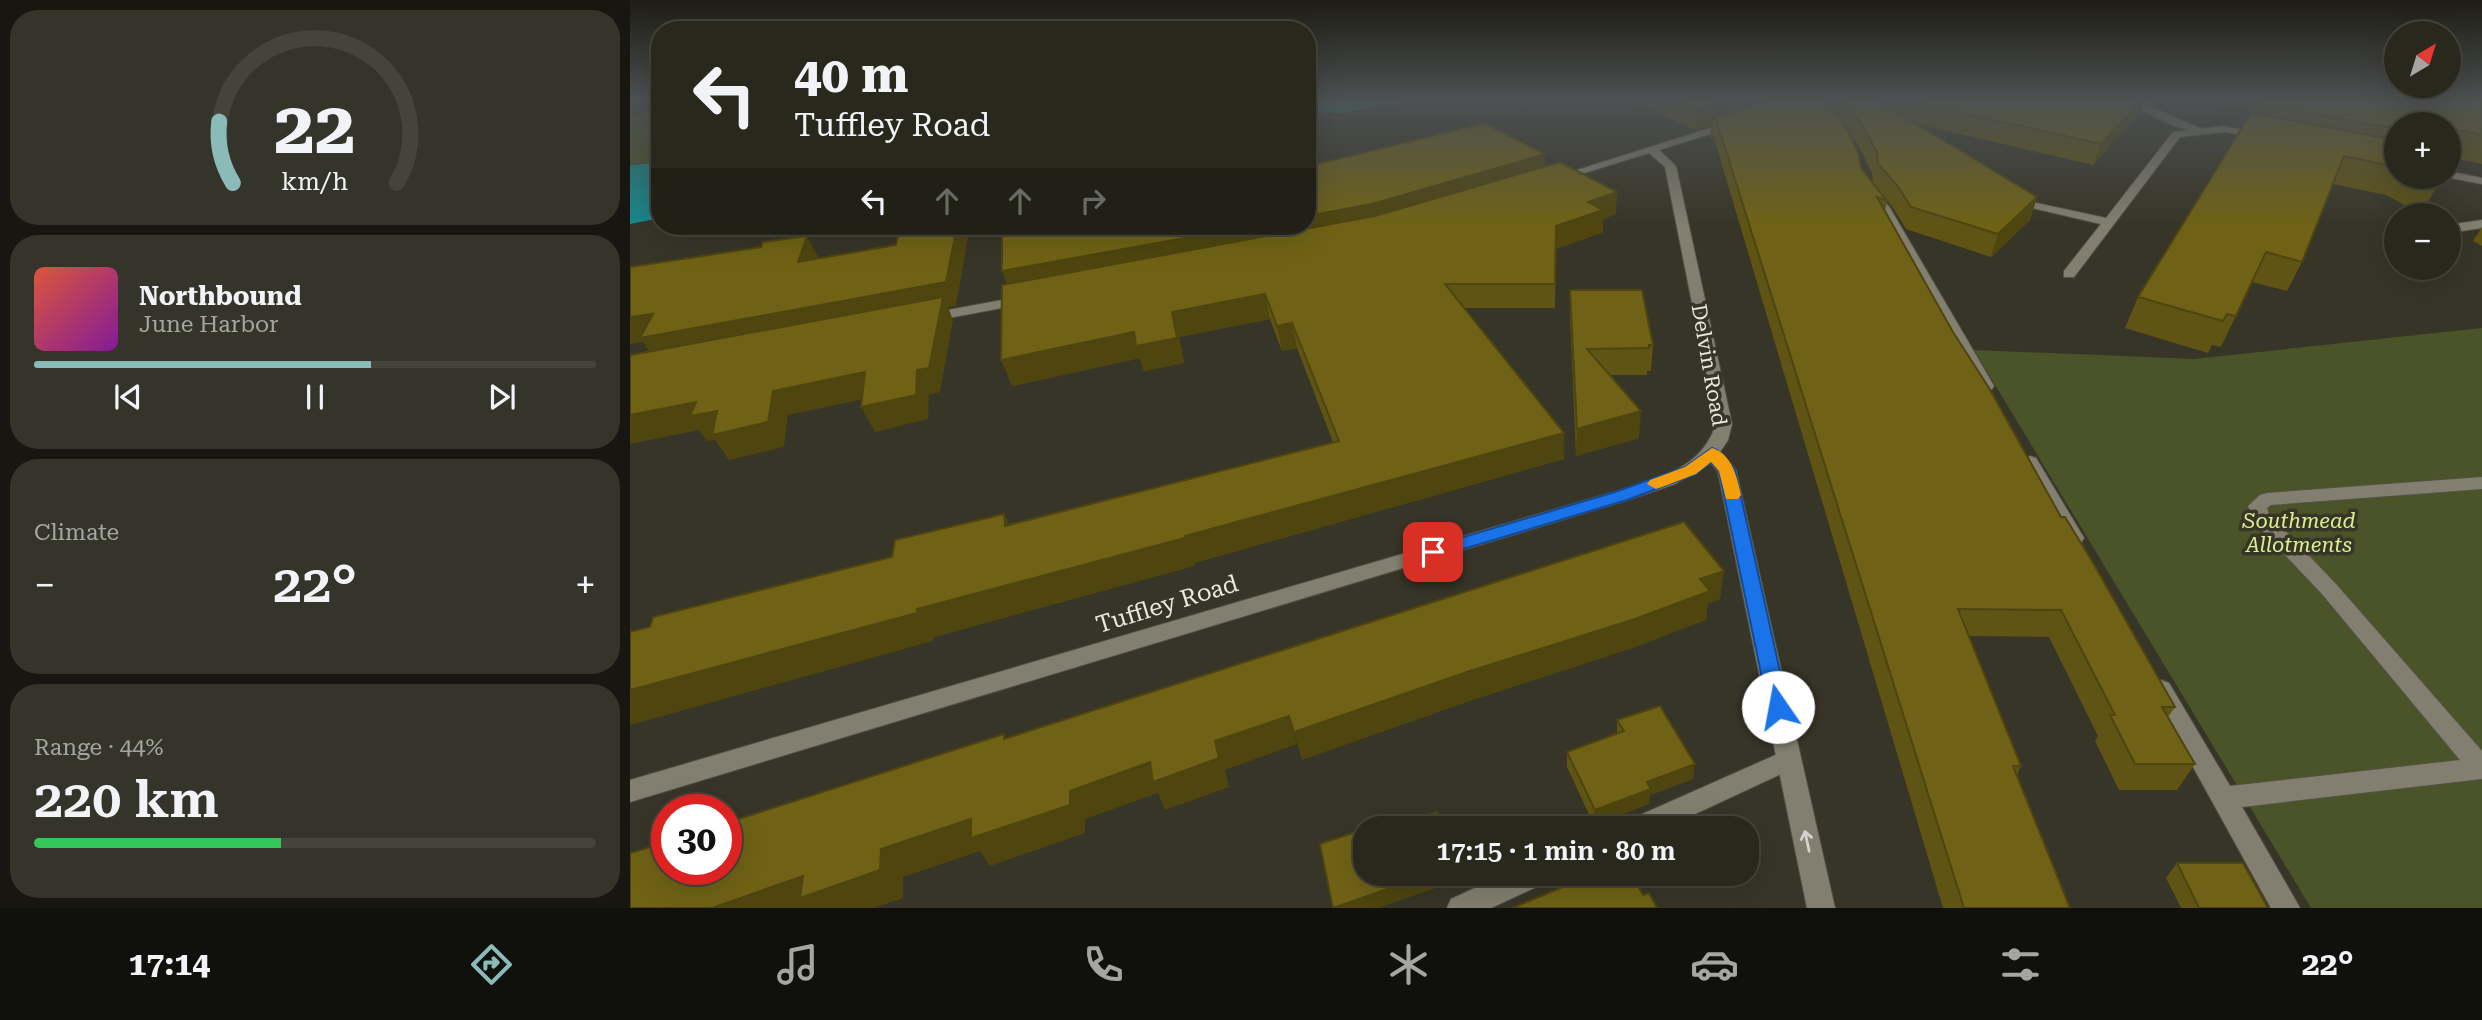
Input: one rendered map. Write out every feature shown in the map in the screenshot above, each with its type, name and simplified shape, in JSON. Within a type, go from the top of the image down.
[{"type":"street","points":[[1549,181],[1678,141]]},
{"type":"street","points":[[2069,274],[2171,141]]},
{"type":"street","name":"Delvin Road","points":[[1652,150],[1670,166],[1724,424],[1721,438],[1712,453],[1727,470],[1821,908]]},
{"type":"street","points":[[1864,174],[1865,187],[1884,208],[1995,401]]},
{"type":"street","points":[[2461,177],[2482,181]]},
{"type":"street","points":[[2027,203],[2109,223]]},
{"type":"street","points":[[2461,227],[2482,224]]},
{"type":"street","points":[[915,320],[1037,297]]},
{"type":"street","points":[[2022,449],[2085,557]]},
{"type":"street","name":"Tuffley Road","points":[[630,791],[1621,496],[1690,471],[1712,453]]},
{"type":"street","points":[[2482,483],[2267,499],[2258,506],[2261,517],[2329,589],[2482,768]]},
{"type":"street","points":[[2154,678],[2286,908]]},
{"type":"street","points":[[1664,816],[1789,759]]},
{"type":"street","points":[[2223,798],[2482,768]]},
{"type":"street","points":[[1461,908],[1509,886]]},
{"type":"green space","points":[[630,141],[651,141],[651,164],[630,165]]},
{"type":"green space","name":"Southmead Allotments","points":[[2482,328],[2482,908],[2311,908],[1974,350],[2194,359]]},
{"type":"water","points":[[651,164],[651,220],[630,224],[630,165]]},
{"type":"building","points":[[1409,141],[1520,141],[1545,154],[1372,204],[1316,214],[1316,164]]},
{"type":"building","points":[[1723,141],[1853,141],[1861,168],[1887,201],[1877,197],[1953,332],[1989,388],[2061,517],[2065,517],[2092,561],[2175,707],[2162,707],[2195,764],[2135,764],[2110,715],[2115,715],[2061,610],[1958,609],[2021,766],[2013,766],[2070,908],[1964,908]]},
{"type":"building","points":[[1871,141],[1945,141],[2037,197],[1998,234],[1911,207],[1897,185],[1878,164],[1877,152]]},
{"type":"building","points":[[2234,141],[2384,141],[2384,164],[2344,156],[2302,262],[2266,252],[2236,316],[2227,314],[2223,321],[2138,297]]},
{"type":"building","points":[[1560,162],[1617,192],[1588,202],[1603,210],[1556,226],[1555,284],[1445,284],[1564,433],[630,690],[630,632],[650,627],[653,617],[892,557],[895,540],[1004,514],[1005,526],[1339,441],[1292,323],[1277,326],[1265,294],[1172,312],[1177,338],[1136,346],[1134,332],[1001,360],[1002,285],[1272,235],[1316,235],[1316,227],[1375,216]]},
{"type":"building","points":[[898,235],[955,235],[946,282],[640,338],[653,314],[630,317],[630,267],[761,247],[763,242],[807,236],[798,262],[896,245]]},
{"type":"building","points":[[1002,235],[1201,235],[1002,271]]},
{"type":"building","points":[[1570,290],[1642,290],[1653,345],[1649,345],[1649,348],[1587,349],[1641,411],[1577,429]]},
{"type":"building","points":[[943,297],[929,368],[917,370],[916,395],[861,407],[865,372],[773,391],[768,422],[712,435],[717,411],[690,416],[696,402],[630,415],[631,355]]},
{"type":"building","points":[[1684,522],[1724,571],[1700,579],[1710,591],[1635,619],[1470,671],[1294,732],[1289,716],[1215,741],[1219,758],[1153,782],[1150,762],[1070,791],[1070,805],[971,838],[971,819],[881,849],[880,870],[800,898],[803,876],[712,908],[630,908],[630,853],[651,847],[651,885],[742,885],[742,818],[1004,734],[1004,739]]},
{"type":"building","points":[[1660,706],[1695,764],[1647,782],[1651,789],[1595,810],[1567,752],[1624,731],[1617,720]]},
{"type":"building","points":[[1353,833],[1353,886],[1396,886],[1333,908],[1320,844]]},
{"type":"building","points":[[2177,863],[2243,863],[2268,908],[2199,908]]},
{"type":"building","points":[[1565,886],[1638,886],[1643,895],[1649,893],[1657,908],[1512,908]]},
{"type":"slow traffic","points":[[1656,484],[1690,471],[1712,453],[1727,470],[1732,495]]},
{"type":"route","points":[[1433,552],[1621,496],[1690,471],[1712,453],[1727,470],[1778,707]]}]
